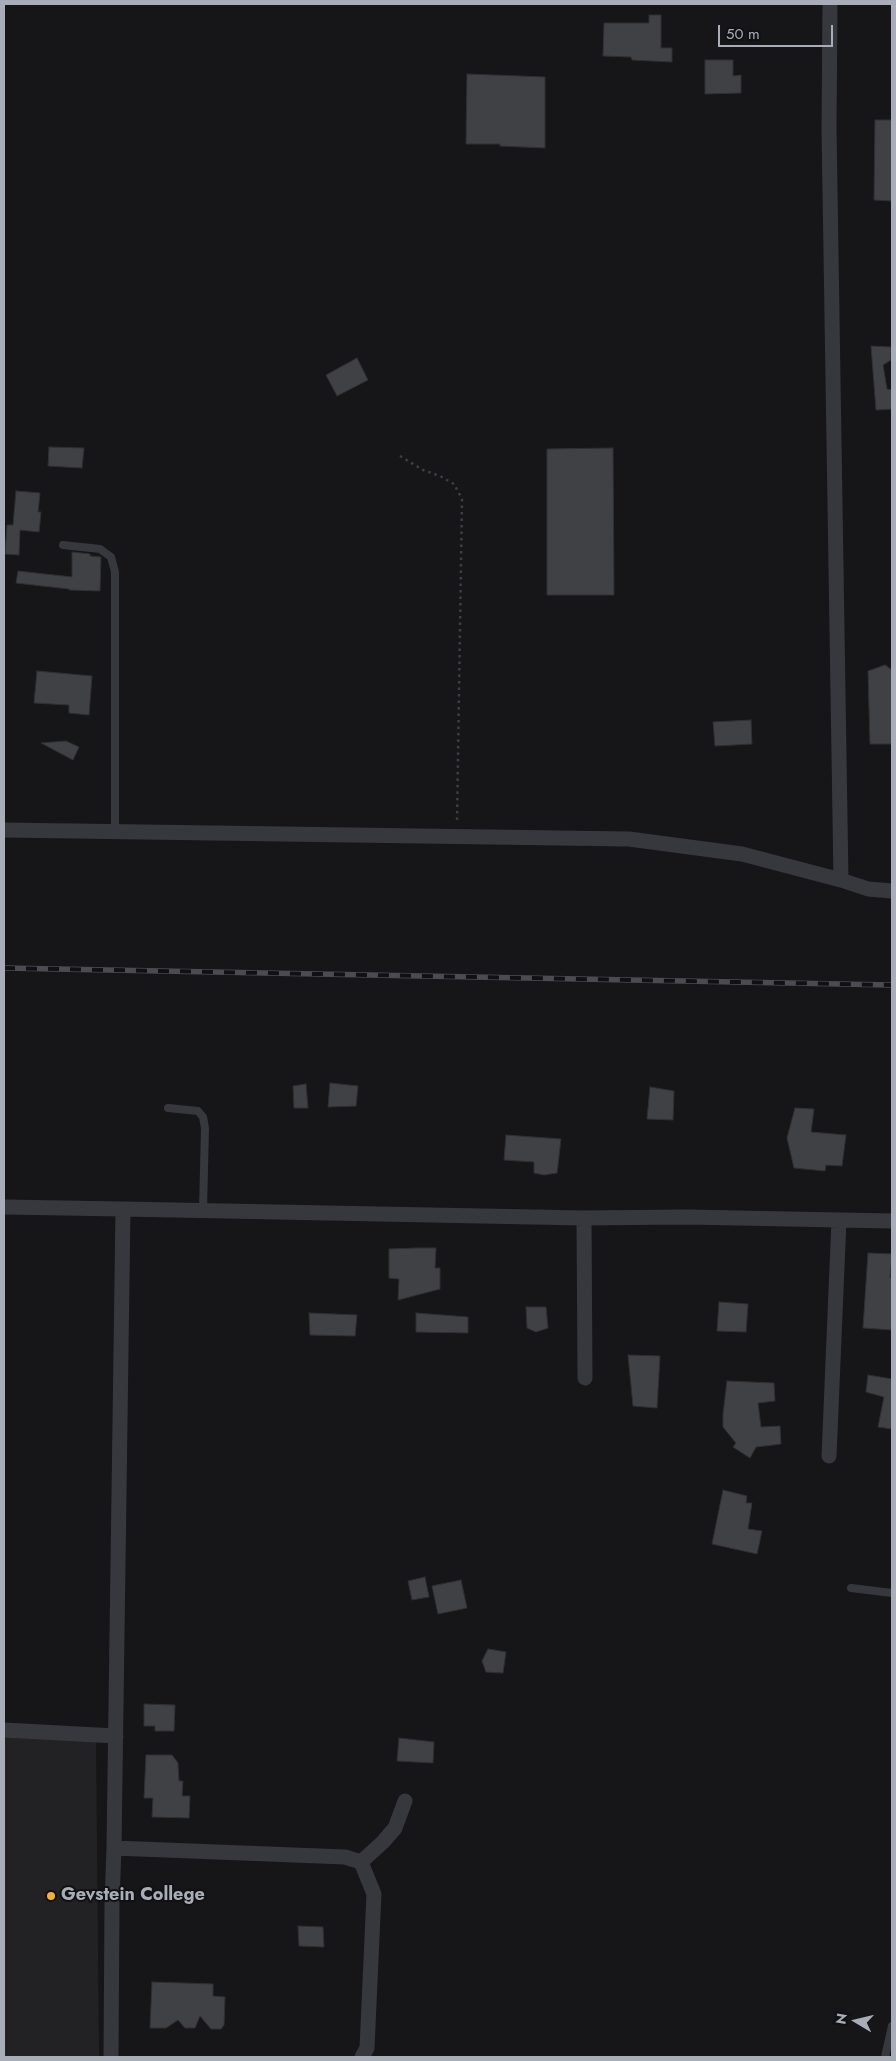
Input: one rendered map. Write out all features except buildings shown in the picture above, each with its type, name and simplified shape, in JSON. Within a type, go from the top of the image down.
[{"type":"street","points":[[830,4],[829,128],[841,880]]},
{"type":"street","points":[[4,830],[115,833],[288,833],[457,838],[629,840],[691,846],[742,854],[868,889],[892,891]]},
{"type":"street","points":[[4,1207],[584,1218],[686,1216],[892,1221]]},
{"type":"street","points":[[111,2057],[123,1209]]},
{"type":"street","points":[[584,1218],[585,1378]]},
{"type":"street","points":[[829,1456],[838,1220]]},
{"type":"street","points":[[4,1730],[116,1736]]},
{"type":"street","points":[[360,1862],[383,1842],[395,1828],[404,1801]]},
{"type":"street","points":[[114,1848],[345,1857],[360,1862],[374,1894],[367,2048],[362,2057]]},
{"type":"lane","points":[[62,545],[100,549],[111,557],[115,572],[115,833]]},
{"type":"lane","points":[[168,1108],[198,1111],[203,1117],[205,1128],[203,1210]]},
{"type":"lane","points":[[851,1588],[892,1594]]},
{"type":"lane","points":[[885,2057],[892,2026]]},
{"type":"path","points":[[400,456],[423,470],[440,476],[454,484],[462,499],[457,838]]},
{"type":"shaded area","name":"Gevstein College","points":[[4,1733],[96,1735],[99,2057],[4,2057]]},
{"type":"railway","points":[[4,968],[892,985]]},
{"type":"place","name":"Gevstein College","points":[[51,1896]]}]
